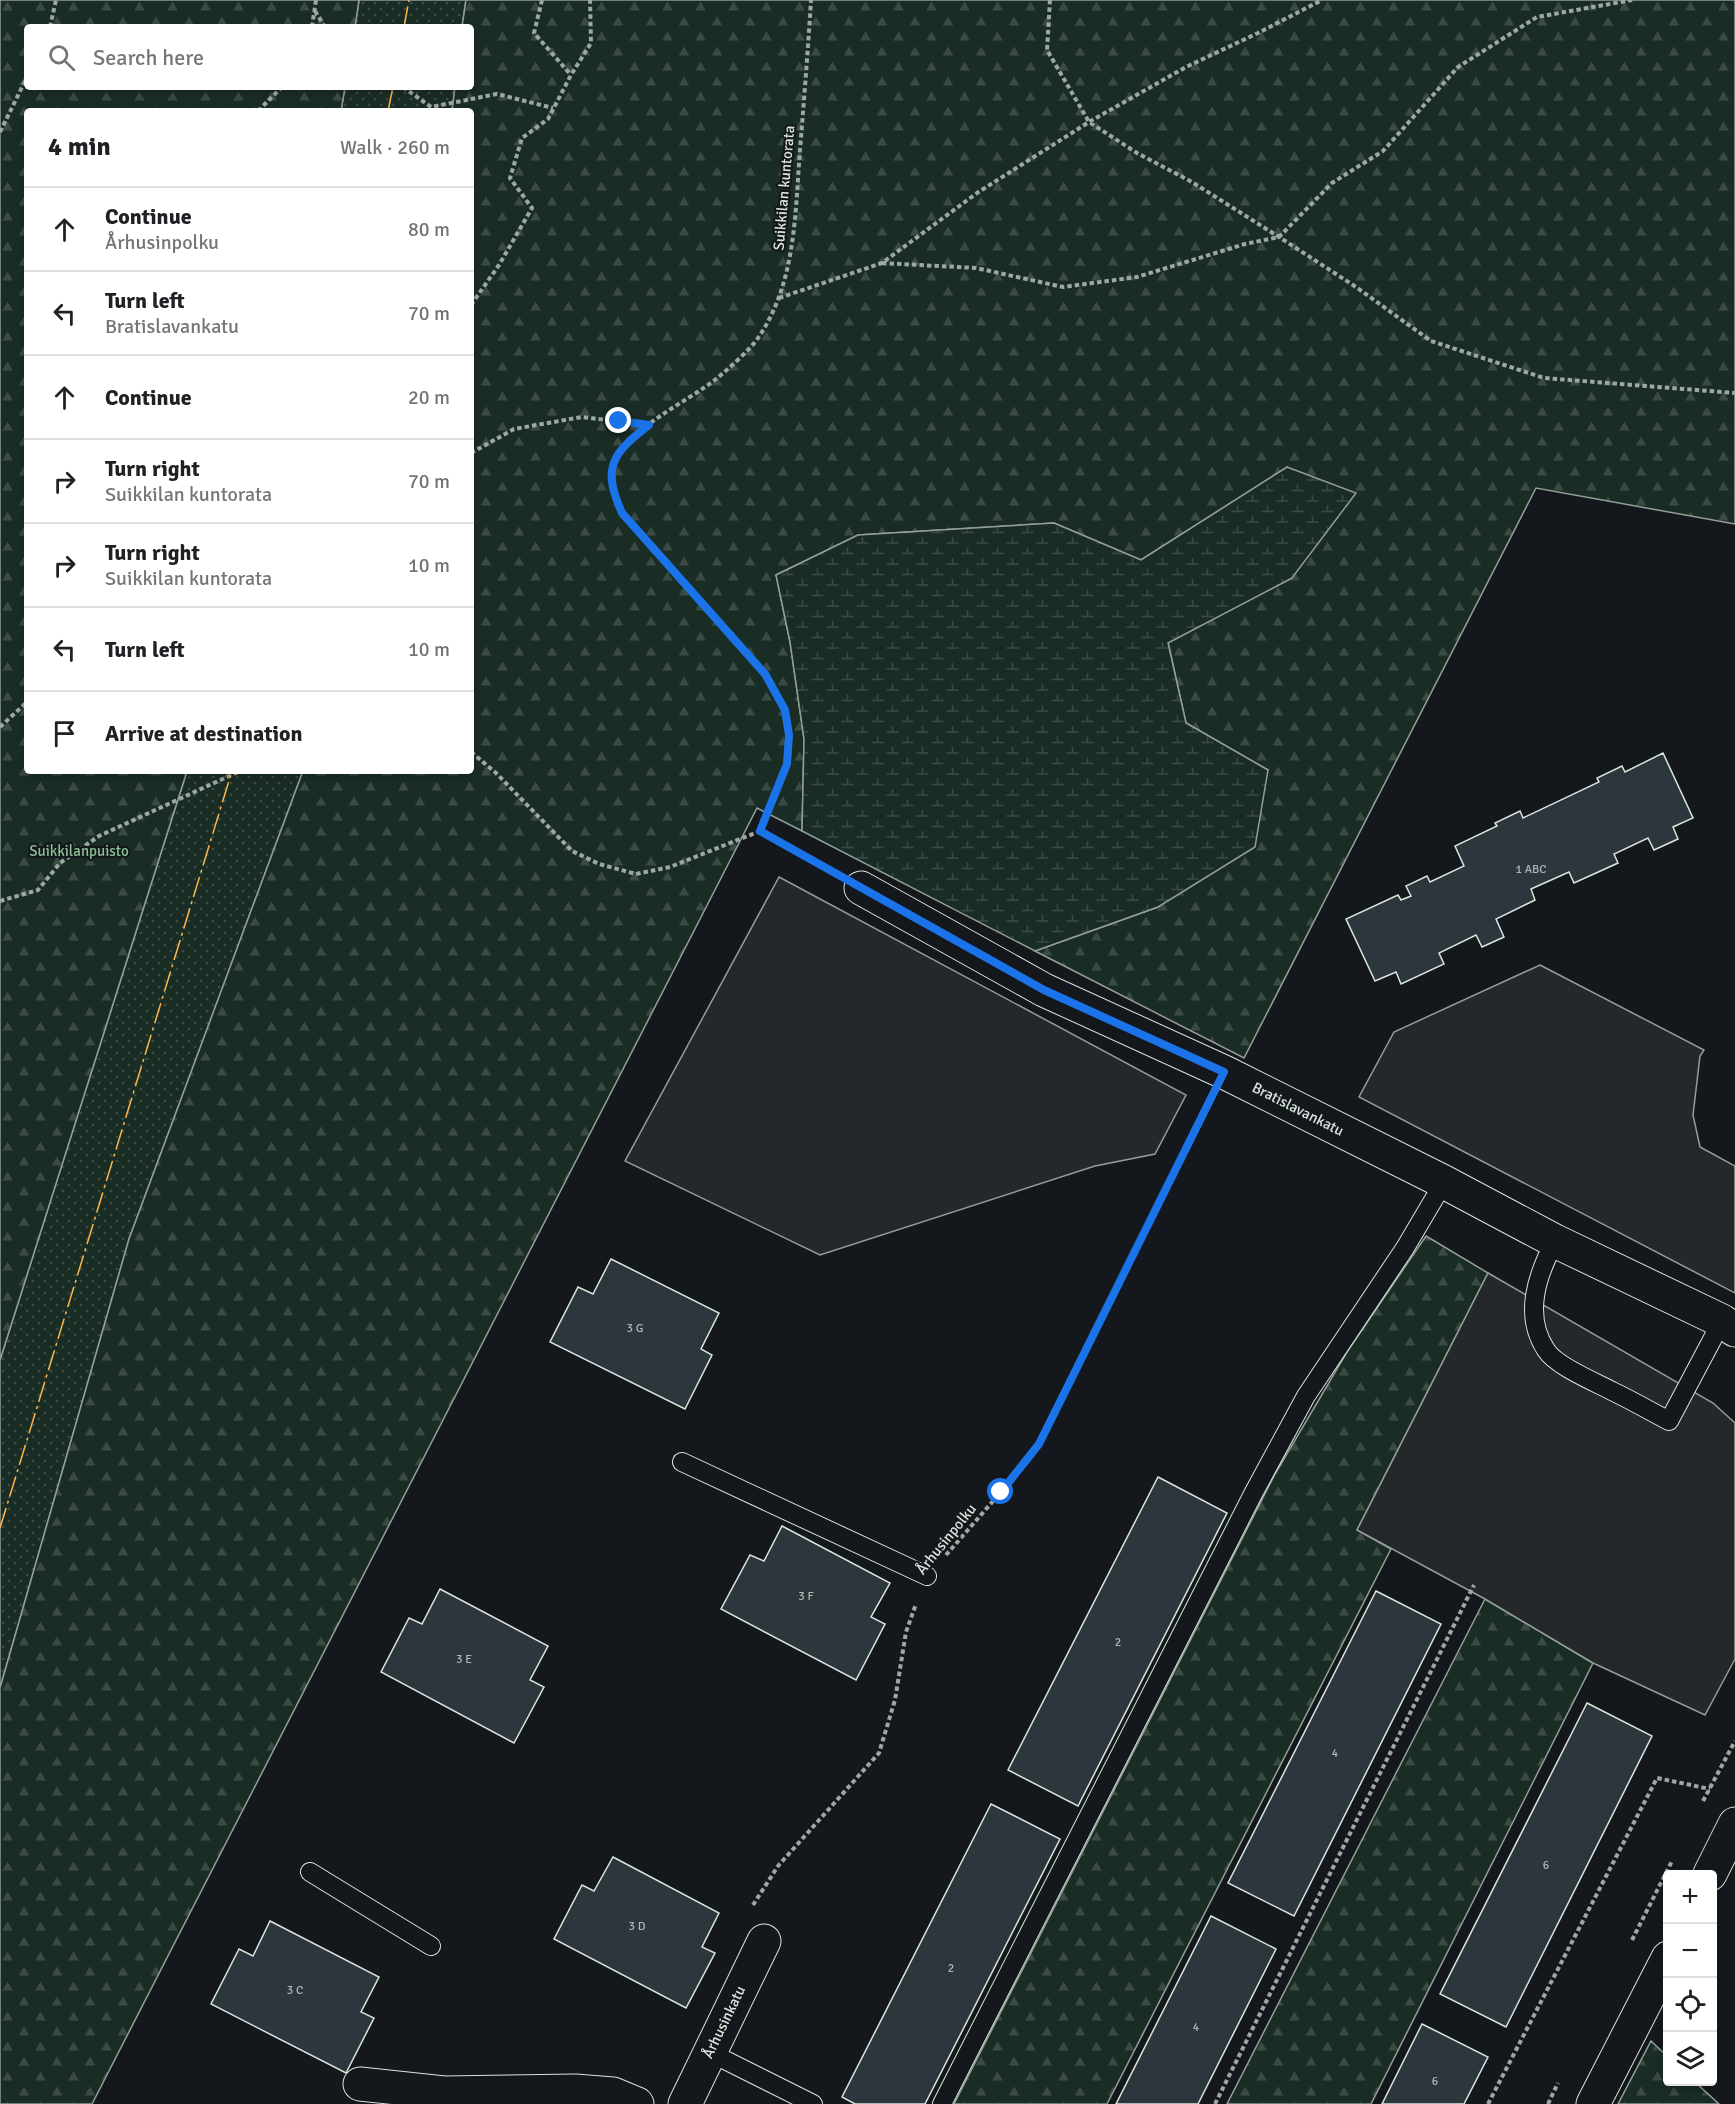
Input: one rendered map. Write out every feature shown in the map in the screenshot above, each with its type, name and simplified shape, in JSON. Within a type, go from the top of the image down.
[{"type":"street","name":"Bratislavankatu","points":[[861,888],[1044,990],[1224,1072],[1444,1182],[1555,1241],[1729,1325]]},
{"type":"street","name":"Århusinkatu","points":[[685,2104],[764,1941]]},
{"type":"street","points":[[1593,2104],[1663,1968]]},
{"type":"street","points":[[360,2084],[444,2093],[575,2091],[613,2094],[637,2104]]},
{"type":"lane","points":[[942,2104],[1254,1492],[1306,1396],[1405,1248],[1444,1182]]},
{"type":"lane","points":[[1555,1241],[1542,1265],[1534,1302],[1536,1329],[1546,1352],[1570,1370],[1669,1421],[1729,1325]]},
{"type":"lane","points":[[682,1462],[927,1576]]},
{"type":"lane","points":[[310,1872],[431,1946]]},
{"type":"lane","points":[[709,2052],[813,2104]]},
{"type":"path","points":[[51,24],[56,0]]},
{"type":"path","points":[[312,24],[316,0]]},
{"type":"path","points":[[542,0],[534,33],[571,75]]},
{"type":"path","points":[[474,301],[499,265],[532,208],[510,178],[522,138],[548,119],[591,43],[590,0]]},
{"type":"path","name":"Suikkilan kuntorata","points":[[760,831],[787,764],[789,735],[785,710],[765,674],[622,513],[614,494],[610,474],[617,454],[628,442],[649,425],[716,380],[758,339],[779,299],[793,249],[811,0]]},
{"type":"path","points":[[1050,0],[1047,50],[1089,122],[1137,153],[1192,182],[1279,237],[1356,287],[1431,341],[1544,378],[1735,393]]},
{"type":"path","points":[[779,299],[882,263],[977,193],[1089,122],[1186,67],[1322,0]]},
{"type":"path","points":[[882,263],[976,268],[1063,287],[1137,278],[1245,244],[1279,237],[1332,183],[1383,151],[1458,67],[1537,17],[1632,0]]},
{"type":"path","points":[[314,10],[323,24]]},
{"type":"path","points":[[0,132],[24,83]]},
{"type":"path","points":[[261,108],[279,90]]},
{"type":"path","points":[[407,90],[431,107],[497,94],[553,108]]},
{"type":"path","points":[[474,451],[514,429],[582,417],[649,425]]},
{"type":"path","points":[[0,727],[24,705]]},
{"type":"path","points":[[474,755],[496,773],[572,851],[599,864],[636,874],[670,867],[760,831],[861,888]]},
{"type":"path","points":[[0,901],[38,890],[60,863],[99,836],[233,774]]},
{"type":"path","name":"Århusinpolku","points":[[749,1911],[778,1866],[879,1753],[895,1700],[906,1632],[927,1576],[1001,1492],[1039,1444],[1224,1072]]},
{"type":"path","points":[[1215,2104],[1474,1585]]},
{"type":"path","points":[[1699,1809],[1735,1741]]},
{"type":"path","points":[[1488,2104],[1657,1778],[1710,1789]]},
{"type":"path","points":[[1627,1950],[1674,1858]]},
{"type":"path","points":[[1548,2104],[1563,2073]]},
{"type":"green space","name":"Suikkilanpuisto","points":[[0,0],[359,0],[355,24],[24,24],[24,90],[344,90],[342,108],[24,108],[24,774],[186,774],[0,1360]]},
{"type":"green space","points":[[359,0],[466,0],[462,24],[355,24]]},
{"type":"green space","points":[[466,0],[1735,0],[1735,524],[1536,488],[1244,1058],[1035,951],[1158,907],[1268,770],[1186,723],[1168,642],[1292,578],[1287,467],[1141,560],[1054,523],[858,535],[776,575],[790,642],[804,739],[802,831],[757,808],[92,2104],[0,2104],[0,1688],[129,1239],[302,774],[474,774],[474,108],[452,108],[455,90],[474,90],[474,24],[462,24]]},
{"type":"green space","points":[[344,90],[455,90],[452,108],[342,108]]},
{"type":"green space","points":[[1287,467],[1356,493],[1292,578],[1168,643],[1186,723],[1268,770],[1255,847],[1158,907],[1035,951],[802,831],[804,739],[790,642],[776,575],[858,535],[1054,523],[1141,560]]},
{"type":"green space","points":[[186,774],[302,774],[129,1239],[0,1688],[0,1360]]},
{"type":"green space","points":[[1426,1236],[1488,1273],[1357,1530],[1391,1549],[1107,2104],[954,2104],[1275,1474],[1347,1352]]},
{"type":"green space","points":[[1485,1599],[1593,1663],[1371,2104],[1227,2104]]},
{"type":"green space","points":[[1651,2041],[1663,2052],[1663,2086],[1699,2086],[1719,2104],[1618,2104]]},
{"type":"shaded area","points":[[779,877],[1186,1095],[1155,1154],[1095,1166],[820,1255],[625,1161]]},
{"type":"shaded area","points":[[1540,965],[1704,1050],[1700,1056],[1693,1115],[1700,1147],[1735,1166],[1735,1293],[1359,1097],[1394,1032]]},
{"type":"shaded area","points":[[1488,1273],[1713,1403],[1735,1423],[1735,1659],[1705,1715],[1593,1663],[1485,1599],[1357,1530]]},
{"type":"building","points":[[1663,753],[1693,818],[1673,827],[1678,839],[1654,850],[1648,838],[1614,854],[1618,863],[1574,883],[1569,872],[1531,889],[1535,900],[1496,919],[1504,937],[1482,947],[1476,935],[1439,953],[1444,964],[1401,984],[1396,972],[1375,981],[1346,919],[1398,895],[1401,900],[1411,896],[1406,886],[1427,876],[1430,882],[1464,866],[1455,846],[1497,826],[1495,823],[1520,811],[1523,818],[1599,782],[1597,778],[1622,766],[1625,772]]},
{"type":"building","points":[[611,1259],[719,1313],[701,1349],[712,1355],[685,1409],[550,1342],[578,1287],[593,1294]]},
{"type":"building","points":[[1158,1477],[1227,1513],[1078,1806],[1008,1770]]},
{"type":"building","points":[[782,1526],[890,1583],[871,1617],[885,1624],[856,1680],[721,1609],[750,1555],[764,1561]]},
{"type":"building","points":[[440,1589],[548,1646],[530,1680],[544,1687],[514,1743],[381,1672],[409,1618],[422,1624]]},
{"type":"building","points":[[1376,1591],[1441,1624],[1294,1916],[1228,1883]]},
{"type":"building","points":[[1587,1703],[1652,1736],[1506,2027],[1440,1994]]},
{"type":"building","points":[[991,1804],[1060,1839],[925,2104],[855,2104],[842,2097]]},
{"type":"building","points":[[613,1857],[719,1913],[702,1947],[715,1953],[686,2008],[554,1939],[582,1885],[594,1891]]},
{"type":"building","points":[[1211,1916],[1276,1949],[1198,2104],[1116,2104]]},
{"type":"building","points":[[270,1921],[379,1977],[361,2012],[374,2018],[346,2073],[211,2004],[239,1949],[253,1956]]},
{"type":"building","points":[[1422,2024],[1488,2057],[1464,2104],[1382,2104]]},
{"type":"power","points":[[405,24],[409,0]]},
{"type":"power","points":[[389,108],[392,90]]},
{"type":"power","points":[[0,1528],[231,774]]},
{"type":"route","points":[[619,421],[649,425],[617,454],[610,474],[614,494],[622,513],[765,674],[785,710],[789,735],[787,764],[760,831],[1044,990],[1224,1072],[1039,1444],[1001,1492]]}]
